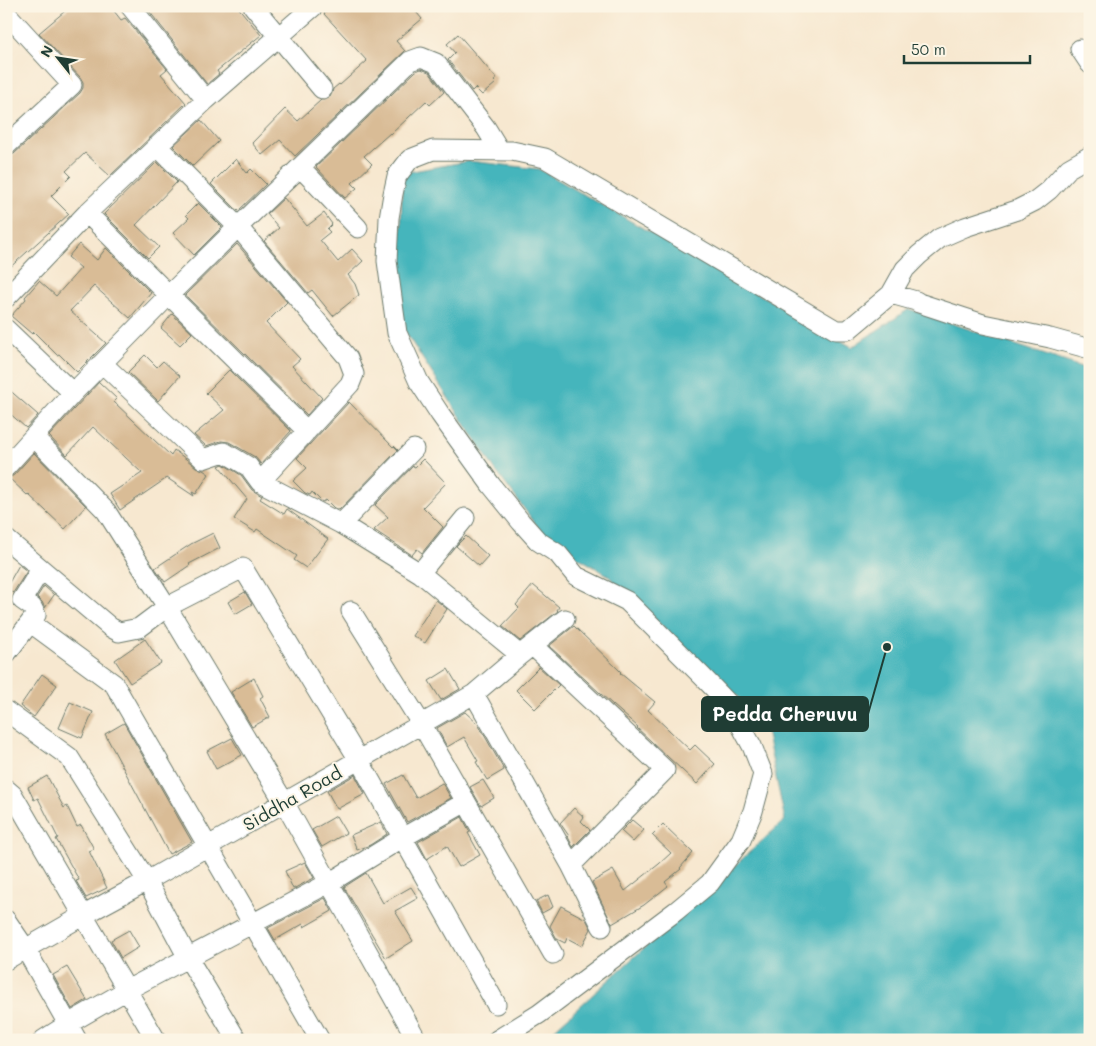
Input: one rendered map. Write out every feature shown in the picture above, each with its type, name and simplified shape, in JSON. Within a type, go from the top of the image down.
[{"type":"street","points":[[130,6],[206,100]]},
{"type":"street","points":[[252,6],[322,89]]},
{"type":"street","points":[[6,298],[87,213],[157,146],[206,100],[314,6]]},
{"type":"street","points":[[6,13],[72,85],[6,146]]},
{"type":"street","points":[[6,467],[73,393],[169,295],[410,61],[421,57],[436,64],[486,128],[500,151]]},
{"type":"street","points":[[157,146],[238,227],[348,358],[354,374],[350,384],[260,482]]},
{"type":"street","points":[[497,1040],[546,1008],[676,911],[710,883],[741,840],[753,811],[763,774],[752,746],[729,704],[627,601],[576,576],[558,554],[538,541],[491,485],[419,382],[397,333],[387,261],[389,218],[397,176],[410,159],[433,150],[512,151],[545,158],[836,330],[848,330],[891,294],[905,269],[940,238],[1035,201],[1049,190],[1069,168],[1090,156]]},
{"type":"street","points":[[300,167],[358,228]]},
{"type":"street","points":[[87,213],[307,431]]},
{"type":"street","points":[[891,294],[983,324],[1050,338],[1090,349]]},
{"type":"street","points":[[6,329],[73,393]]},
{"type":"street","points":[[102,364],[203,460],[224,452],[249,467],[260,482],[341,524],[420,573],[526,650],[665,770],[571,865]]},
{"type":"street","points":[[34,437],[106,511],[167,606],[284,802],[417,1040]]},
{"type":"street","points":[[341,524],[414,449]]},
{"type":"street","points":[[420,573],[465,518]]},
{"type":"street","points":[[6,539],[110,627],[119,632],[139,628],[167,606],[244,568],[359,760],[496,1004]]},
{"type":"street","points":[[6,654],[36,615],[32,608],[22,600],[41,569]]},
{"type":"street","points":[[351,611],[422,725],[553,954]]},
{"type":"street","name":"Siddha Road","points":[[6,960],[474,694],[566,619]]},
{"type":"street","points":[[31,623],[114,684],[320,1040]]},
{"type":"street","points":[[474,694],[571,865],[602,927]]},
{"type":"street","points":[[6,711],[69,757],[147,881],[188,958],[236,1040]]},
{"type":"street","points":[[6,789],[13,795],[156,1040]]},
{"type":"street","points":[[43,1040],[72,1032],[127,990],[329,883],[402,838],[466,802]]},
{"type":"street","points":[[6,920],[25,948],[72,1032]]},
{"type":"water","points":[[469,161],[539,169],[852,347],[909,309],[1090,370],[1090,1040],[542,1040],[785,820],[764,721],[606,574],[546,538],[495,470],[400,324],[402,173]]},
{"type":"building","points":[[71,6],[110,6],[121,20],[125,18],[167,69],[161,74],[186,103],[110,176],[85,153],[66,171],[71,176],[51,196],[69,214],[6,271],[6,157],[14,154],[80,93],[83,88],[83,82],[80,77],[39,33]]},
{"type":"building","points":[[145,6],[237,6],[261,35],[217,71],[219,74],[207,84]]},
{"type":"building","points":[[332,6],[411,6],[422,19],[396,41],[405,51],[295,156],[280,140],[262,155],[252,143],[285,109],[298,121],[321,100],[330,97],[333,89],[367,61],[324,14]]},
{"type":"building","points":[[458,34],[497,79],[494,81],[496,83],[482,95],[475,88],[472,91],[448,60],[455,53],[447,44]]},
{"type":"building","points":[[421,69],[429,72],[444,92],[430,105],[426,101],[364,156],[372,164],[352,183],[357,188],[345,198],[316,167],[416,71]]},
{"type":"building","points":[[201,120],[219,141],[193,166],[173,146]]},
{"type":"building","points":[[236,159],[247,173],[251,169],[266,184],[238,211],[211,184]]},
{"type":"building","points":[[157,162],[177,182],[136,225],[159,247],[148,258],[104,214]]},
{"type":"building","points":[[284,198],[307,226],[324,213],[332,224],[327,229],[330,232],[320,240],[338,262],[352,249],[363,261],[348,275],[355,284],[359,295],[333,316],[312,290],[308,293],[264,241],[279,228],[267,214]]},
{"type":"building","points":[[198,203],[222,227],[194,255],[173,233],[189,218],[186,215]]},
{"type":"building","points":[[79,244],[97,260],[106,248],[151,293],[130,318],[94,286],[70,311],[106,343],[77,372],[34,332],[32,334],[11,316],[39,281],[56,296],[81,268],[68,257]]},
{"type":"building","points":[[237,244],[287,302],[266,323],[300,359],[292,366],[322,398],[307,415],[185,295]]},
{"type":"building","points":[[172,314],[192,333],[180,345],[161,328]]},
{"type":"building","points":[[145,355],[157,367],[163,361],[180,376],[158,401],[128,372]]},
{"type":"building","points":[[229,370],[291,431],[261,464],[255,457],[229,442],[221,441],[206,446],[194,435],[224,410],[206,393]]},
{"type":"building","points":[[99,382],[117,399],[114,402],[171,456],[174,450],[196,467],[209,474],[196,494],[192,492],[194,496],[167,478],[120,510],[110,494],[142,473],[93,427],[67,455],[49,436]]},
{"type":"building","points":[[6,387],[38,415],[26,428],[6,410]]},
{"type":"building","points":[[349,402],[398,450],[339,510],[326,500],[321,501],[312,492],[310,495],[305,493],[293,481],[307,468],[297,458]]},
{"type":"building","points":[[34,453],[86,506],[65,529],[9,478]]},
{"type":"building","points":[[423,459],[446,483],[423,507],[443,527],[422,553],[417,549],[412,555],[374,530],[388,517],[375,505],[413,466],[415,467]]},
{"type":"building","points":[[223,464],[241,475],[252,490],[262,496],[260,499],[284,514],[287,509],[328,539],[306,568],[294,560],[297,556],[257,529],[255,532],[234,519],[247,499],[219,466]]},
{"type":"building","points":[[213,533],[220,548],[189,564],[165,582],[155,568],[191,544]]},
{"type":"building","points":[[466,536],[488,556],[479,566],[456,546]]},
{"type":"building","points":[[19,565],[27,571],[13,593],[6,588]]},
{"type":"building","points":[[533,585],[559,607],[558,611],[520,641],[502,626],[519,608],[516,605]]},
{"type":"building","points":[[44,586],[54,595],[45,608],[37,597]]},
{"type":"building","points":[[245,592],[252,604],[235,614],[228,602]]},
{"type":"building","points":[[436,600],[447,609],[425,643],[413,636]]},
{"type":"building","points":[[574,626],[620,673],[655,702],[648,710],[690,750],[695,745],[715,764],[697,784],[549,646]]},
{"type":"building","points":[[145,639],[161,663],[130,683],[115,660]]},
{"type":"building","points":[[539,667],[559,685],[535,709],[516,690]]},
{"type":"building","points":[[448,669],[460,689],[441,700],[429,681]]},
{"type":"building","points":[[42,674],[57,685],[34,717],[20,706]]},
{"type":"building","points":[[254,678],[263,696],[260,698],[270,717],[252,727],[231,692]]},
{"type":"building","points":[[70,702],[93,712],[82,738],[59,728]]},
{"type":"building","points":[[465,712],[478,724],[504,770],[487,780],[464,737],[447,747],[437,728]]},
{"type":"building","points":[[124,723],[192,842],[169,854],[105,734]]},
{"type":"building","points":[[232,738],[242,755],[216,769],[207,751]]},
{"type":"building","points":[[355,775],[365,794],[337,809],[327,791]]},
{"type":"building","points":[[403,775],[416,798],[442,783],[451,798],[407,822],[386,784]]},
{"type":"building","points":[[47,776],[64,808],[67,806],[77,827],[81,825],[94,849],[89,851],[107,888],[86,898],[76,881],[79,880],[56,839],[58,838],[38,798],[34,800],[28,787]]},
{"type":"building","points":[[483,780],[494,798],[481,806],[470,787]]},
{"type":"building","points":[[574,808],[584,817],[581,821],[590,830],[573,847],[569,836],[560,823]]},
{"type":"building","points":[[336,816],[346,833],[322,847],[312,830]]},
{"type":"building","points":[[462,817],[480,855],[459,867],[447,846],[427,859],[418,842]]},
{"type":"building","points":[[632,820],[644,830],[633,842],[621,831]]},
{"type":"building","points":[[381,822],[387,834],[370,845],[357,850],[351,835]]},
{"type":"building","points":[[663,824],[693,853],[681,869],[665,882],[668,886],[644,905],[612,924],[592,882],[613,870],[625,891],[659,864],[671,853],[652,835]]},
{"type":"building","points":[[305,862],[314,878],[293,889],[285,871]]},
{"type":"building","points":[[366,873],[383,903],[411,887],[418,898],[395,911],[413,941],[386,958],[344,887]]},
{"type":"building","points":[[548,895],[553,907],[542,913],[536,901]]},
{"type":"building","points":[[325,898],[332,911],[304,927],[303,924],[275,940],[268,928]]},
{"type":"building","points":[[561,906],[586,919],[591,929],[582,946],[567,938],[565,943],[557,939],[550,926]]},
{"type":"building","points":[[129,930],[139,947],[121,958],[111,940]]},
{"type":"building","points":[[67,967],[87,1000],[72,1009],[53,975]]},
{"type":"place","name":"Pedda Cheruvu","points":[[887,647]]}]
